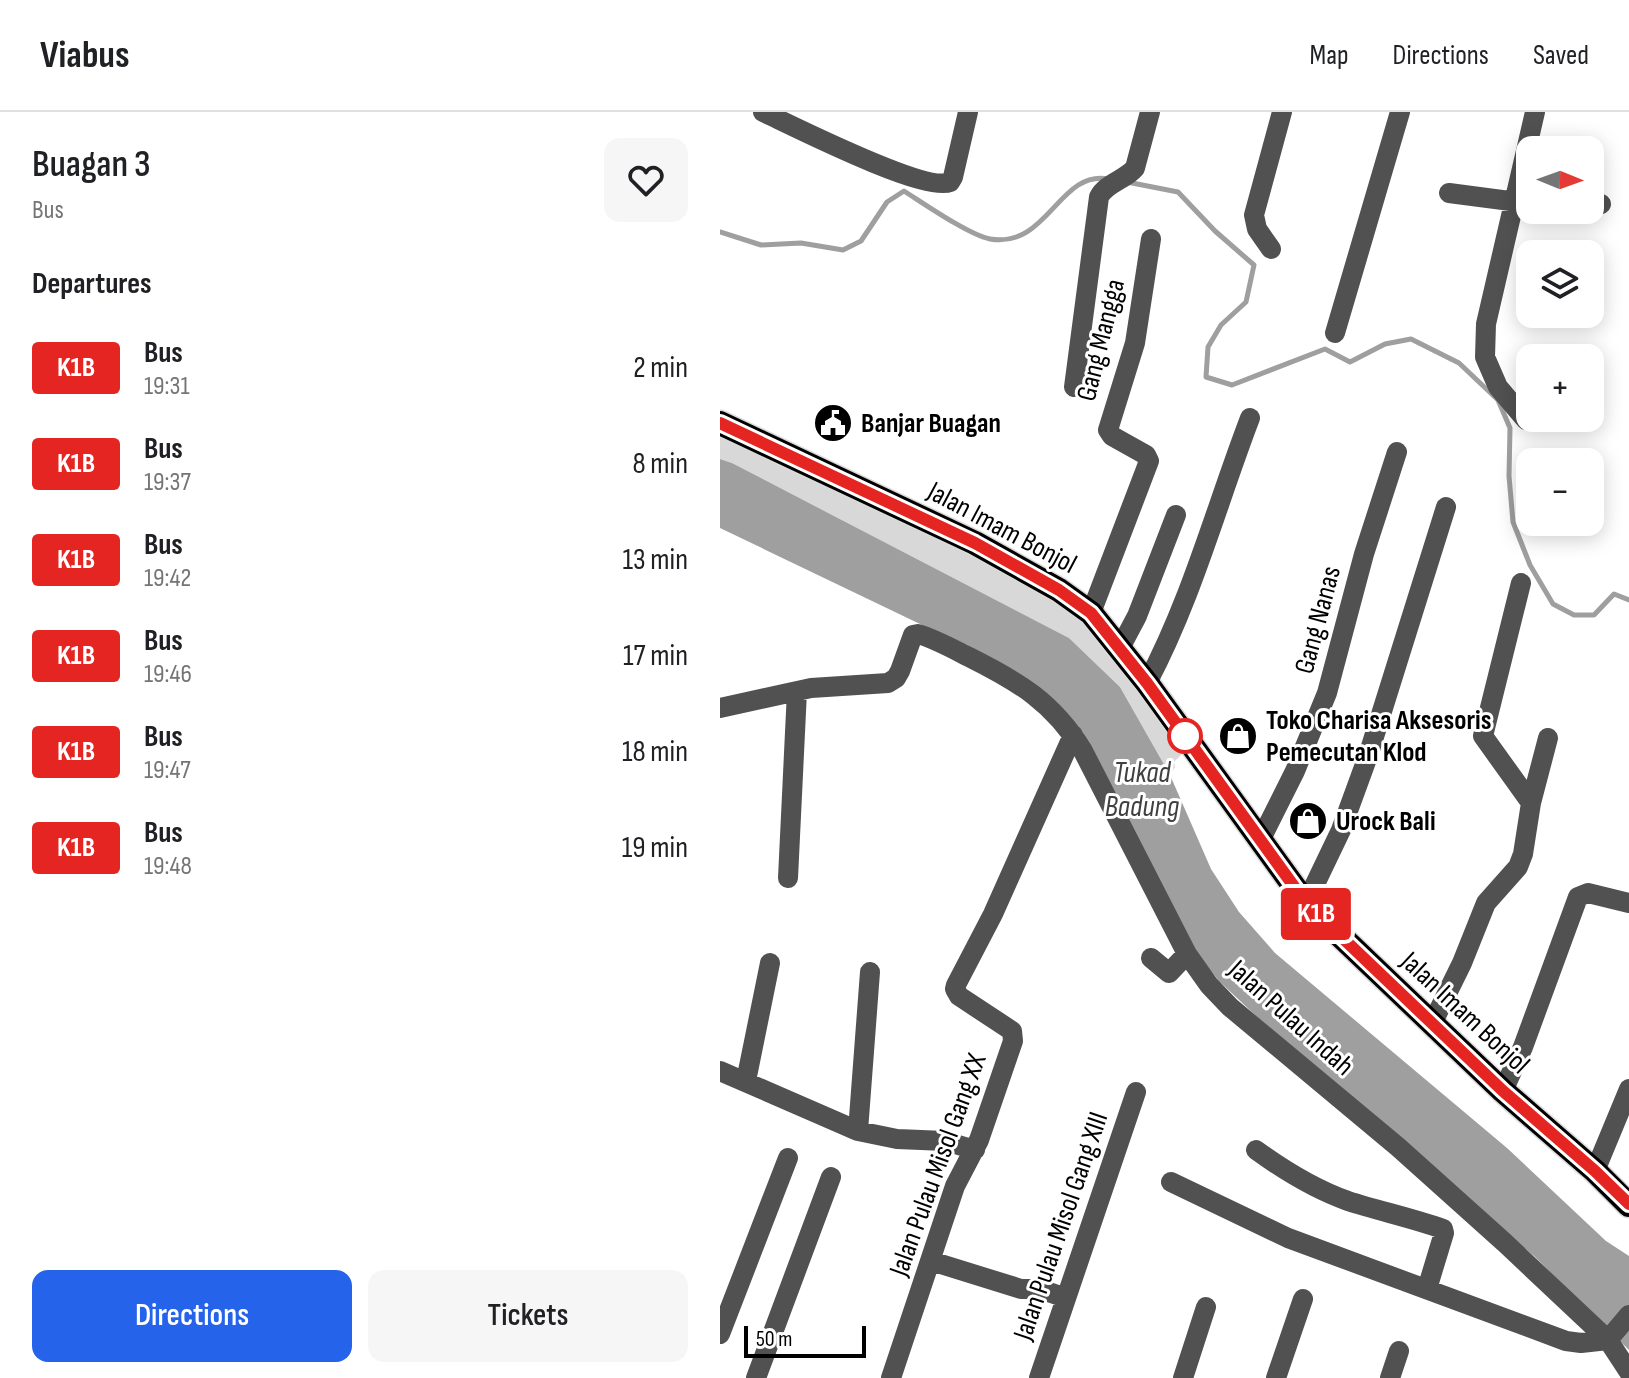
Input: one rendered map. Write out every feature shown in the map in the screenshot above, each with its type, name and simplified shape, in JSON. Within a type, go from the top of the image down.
[{"type":"highway","name":"Jalan Imam Bonjol","points":[[720,423],[975,543],[1059,590],[1091,613],[1147,683],[1306,903],[1503,1091],[1595,1171],[1629,1205]]},
{"type":"street","points":[[776,115],[852,153],[943,185],[953,177],[968,112]]},
{"type":"street","points":[[1074,387],[1099,197],[1104,189],[1130,174],[1138,163],[1150,112]]},
{"type":"street","points":[[1271,249],[1257,229],[1254,215],[1282,112]]},
{"type":"street","points":[[1335,333],[1400,112]]},
{"type":"street","points":[[1532,136],[1535,112]]},
{"type":"street","points":[[1449,193],[1516,201]]},
{"type":"street","points":[[1516,224],[1486,324],[1485,357],[1498,387],[1516,408]]},
{"type":"street","name":"Gang Mangga","points":[[1091,613],[1149,461],[1146,455],[1112,436],[1108,426],[1135,343],[1151,239]]},
{"type":"street","points":[[1147,683],[1169,641],[1195,576],[1250,418]]},
{"type":"street","name":"Gang Nanas","points":[[1260,841],[1295,771],[1327,693],[1364,554],[1397,452]]},
{"type":"street","points":[[1306,903],[1341,830],[1368,756],[1446,507]]},
{"type":"street","points":[[1120,648],[1137,616],[1176,515]]},
{"type":"street","points":[[1521,583],[1483,736],[1531,803]]},
{"type":"street","name":"Jalan Pulau Indah","points":[[720,708],[797,691],[893,682],[913,635],[918,634],[1010,678],[1055,712],[1073,735],[1187,954],[1209,985],[1230,1007],[1398,1147],[1610,1338],[1629,1372]]},
{"type":"street","points":[[788,878],[797,691]]},
{"type":"street","name":"Jalan Pulau Misol Gang XX","points":[[891,1378],[955,1186],[975,1150],[1014,1035],[959,996],[956,985],[993,914],[1073,735]]},
{"type":"street","points":[[1432,1024],[1462,963],[1486,903],[1518,867],[1548,738]]},
{"type":"street","points":[[1503,1091],[1523,1047],[1578,897],[1588,893],[1629,903]]},
{"type":"street","points":[[1151,958],[1169,973],[1187,954]]},
{"type":"street","points":[[746,1081],[770,963]]},
{"type":"street","points":[[858,1131],[870,972]]},
{"type":"street","points":[[720,1071],[858,1131],[897,1139],[945,1141],[975,1150]]},
{"type":"street","points":[[1595,1171],[1629,1089]]},
{"type":"street","name":"Jalan Pulau Misol Gang XIII","points":[[1039,1378],[1136,1092]]},
{"type":"street","points":[[1256,1150],[1291,1175],[1319,1189],[1443,1229],[1427,1289]]},
{"type":"street","points":[[720,1334],[788,1158]]},
{"type":"street","points":[[756,1378],[831,1177]]},
{"type":"street","points":[[1171,1182],[1288,1238],[1566,1341],[1581,1343],[1610,1338],[1629,1315]]},
{"type":"street","points":[[931,1261],[1021,1289],[1040,1289],[1066,1298]]},
{"type":"street","points":[[1276,1378],[1303,1299]]},
{"type":"street","points":[[1183,1378],[1206,1307]]},
{"type":"street","points":[[1390,1378],[1399,1351]]},
{"type":"shaded area","points":[[720,433],[1042,588],[1098,635],[1184,752],[1174,762],[1175,767],[1170,775],[1120,687],[1069,638],[720,459]]},
{"type":"water","name":"Tukad Badung","points":[[720,459],[1069,638],[1120,687],[1170,775],[1211,869],[1239,912],[1275,953],[1507,1148],[1606,1241],[1629,1256],[1629,1350],[1534,1256],[1289,1047],[1219,981],[1176,927],[1088,748],[983,657],[720,528]]},
{"type":"waterway","points":[[720,232],[761,245],[801,243],[843,250],[861,241],[887,202],[904,191],[970,232],[990,239],[1010,239],[1040,222],[1077,186],[1092,179],[1109,179]]},
{"type":"waterway","points":[[1127,182],[1178,192],[1215,231],[1254,265],[1246,302],[1221,325],[1208,347],[1206,377],[1232,385],[1325,349],[1350,362],[1385,344],[1411,339],[1459,363],[1498,400],[1510,428],[1509,476],[1513,522],[1530,565],[1553,604],[1574,615],[1594,615],[1614,594],[1629,600]]},
{"type":"bus line","name":"K1B","points":[[720,423],[940,525],[1059,590],[1091,613],[1147,683],[1306,903],[1503,1091],[1629,1204]]},
{"type":"place","name":"Banjar Buagan","points":[[833,423]]},
{"type":"place","name":"Toko Charisa Aksesoris Pemecutan Klod","points":[[1238,736]]},
{"type":"place","name":"Urock Bali","points":[[1308,821]]}]
